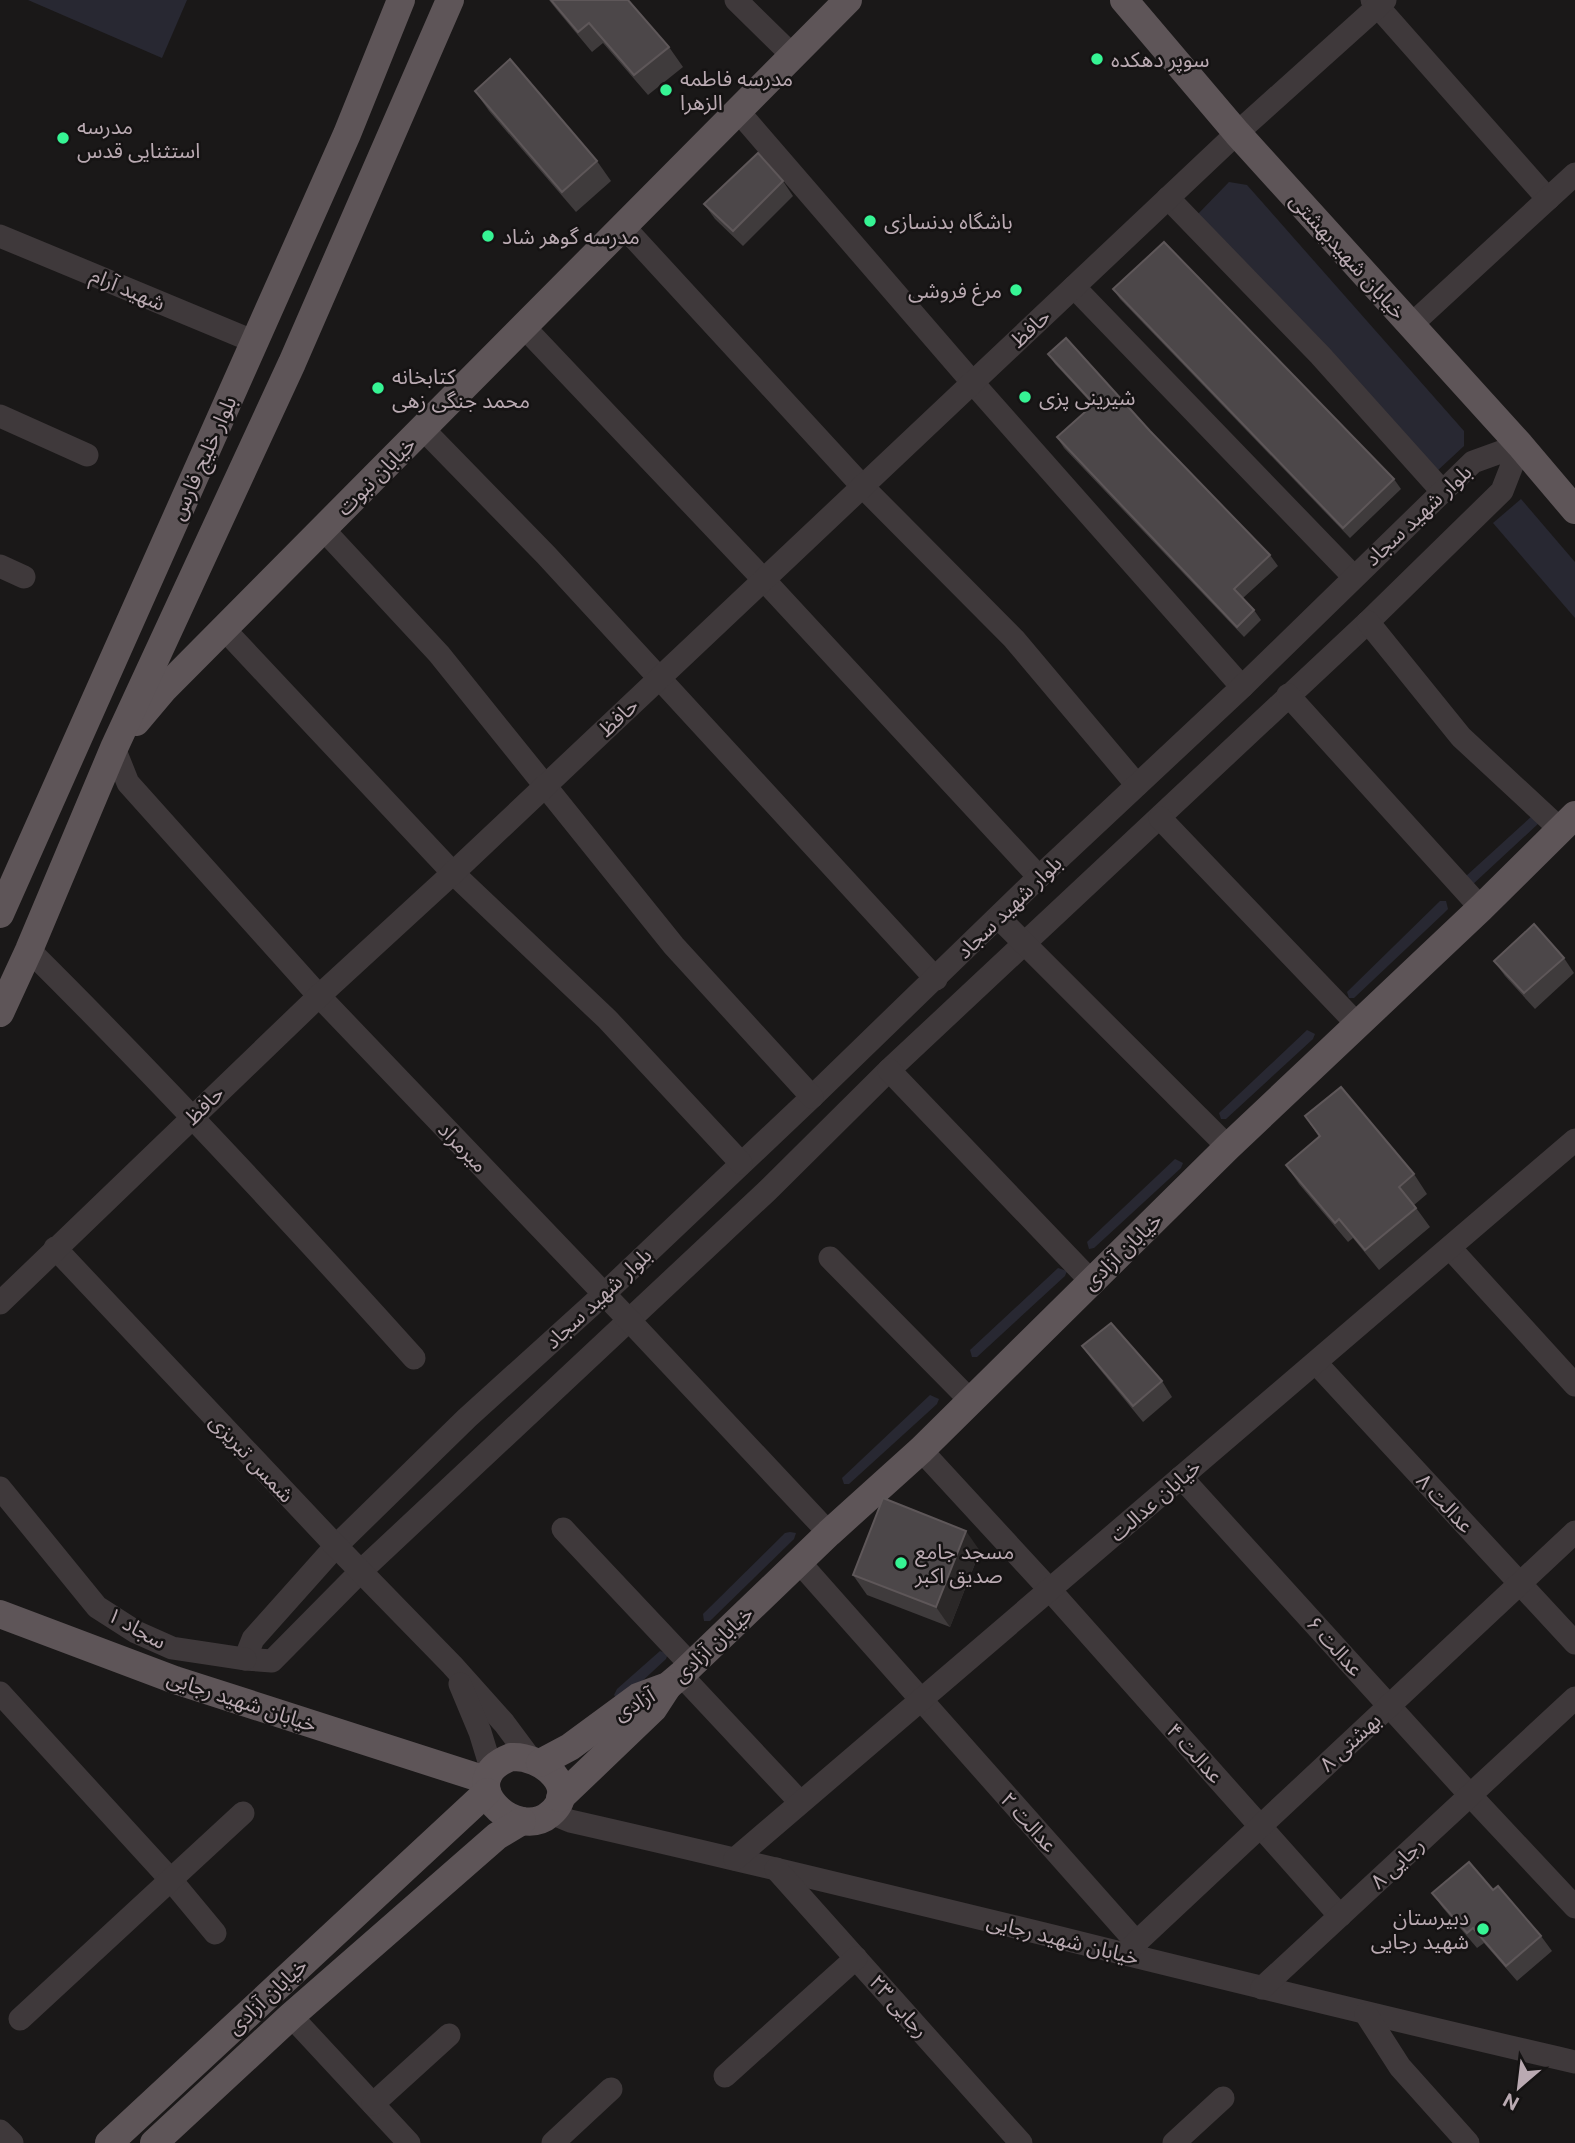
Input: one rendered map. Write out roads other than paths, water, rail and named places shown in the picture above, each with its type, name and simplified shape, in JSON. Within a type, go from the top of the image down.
[{"type":"main road","name":"بلوار خلیج فارس","points":[[0,914],[347,134],[401,0]]},
{"type":"main road","points":[[0,1013],[114,748],[292,363],[450,0]]},
{"type":"main road","name":"خیابان نبوت","points":[[114,748],[163,690],[848,0]]},
{"type":"main road","name":"خیابان شهیدبهشتی","points":[[1124,0],[1237,133],[1575,510]]},
{"type":"main road","points":[[81,734],[114,748]]},
{"type":"main road","name":"خیابان آزادی","points":[[680,1675],[829,1533],[921,1450],[1228,1147],[1481,908],[1567,822]]},
{"type":"main road","name":"خیابان شهید رجایی","points":[[0,1614],[175,1680],[488,1780]]},
{"type":"main road","name":"آزادی","points":[[535,1760],[570,1747],[638,1697],[680,1675]]},
{"type":"main road","name":"آزادی","points":[[555,1806],[653,1709],[680,1675]]},
{"type":"main road","points":[[511,1757],[535,1760],[550,1769],[557,1779],[555,1806],[541,1819],[522,1821],[496,1807],[488,1780],[511,1757]]},
{"type":"main road","name":"خیابان آزادی","points":[[109,2143],[269,1994],[488,1780]]},
{"type":"main road","name":"خیابان آزادی","points":[[154,2143],[291,2016],[497,1836],[522,1821]]},
{"type":"main road","points":[[269,1994],[291,2016]]},
{"type":"street","points":[[736,0],[793,56]]},
{"type":"street","points":[[1378,2],[1548,199]]},
{"type":"street","name":"حافظ","points":[[0,1303],[319,996],[1378,2]]},
{"type":"street","points":[[738,111],[973,383],[1242,687]]},
{"type":"street","points":[[1410,326],[1575,174]]},
{"type":"street","points":[[1168,198],[1320,355],[1442,491]]},
{"type":"street","points":[[624,227],[863,487],[1014,639],[1137,785]]},
{"type":"street","name":"شهید آرام","points":[[0,236],[255,342]]},
{"type":"street","points":[[1074,287],[1354,577]]},
{"type":"street","points":[[524,327],[647,455],[1039,877]]},
{"type":"street","points":[[0,416],[87,455]]},
{"type":"street","points":[[423,429],[660,677],[936,979]]},
{"type":"street","name":"بلوار شهید سجاد","points":[[249,1649],[336,1546],[467,1419],[604,1294],[936,979],[1039,877],[1242,687],[1442,491],[1474,462],[1520,446]]},
{"type":"street","name":"بلوار شهید سجاد","points":[[272,1661],[361,1571],[767,1191],[889,1070],[1368,622],[1502,491],[1520,446]]},
{"type":"street","points":[[323,529],[439,654],[674,946],[812,1097]]},
{"type":"street","points":[[0,566],[24,577]]},
{"type":"street","points":[[1368,622],[1461,737],[1567,822]]},
{"type":"street","points":[[223,629],[453,873],[607,1019],[741,1163]]},
{"type":"street","points":[[1288,695],[1481,908]]},
{"type":"street","name":"میرمراد","points":[[114,748],[128,783],[319,996],[829,1533]]},
{"type":"street","points":[[1160,818],[1357,1024]]},
{"type":"street","points":[[999,918],[1228,1147]]},
{"type":"street","points":[[29,950],[114,1034],[414,1357]]},
{"type":"street","points":[[889,1070],[1091,1281]]},
{"type":"street","name":"خیابان عدالت","points":[[735,1858],[1575,1140]]},
{"type":"street","name":"شمس تبریزی","points":[[55,1248],[452,1665],[535,1760]]},
{"type":"street","points":[[1450,1248],[1575,1385]]},
{"type":"street","points":[[830,1258],[971,1401]]},
{"type":"street","name":"عدالت ۸","points":[[1315,1363],[1575,1643]]},
{"type":"street","name":"عدالت ۴","points":[[921,1450],[1050,1590],[1340,1916]]},
{"type":"street","name":"عدالت ۶","points":[[1181,1477],[1575,1907]]},
{"type":"street","name":"سجاد ۱","points":[[0,1488],[97,1607],[136,1632],[172,1648],[249,1649],[272,1661]]},
{"type":"street","points":[[563,1529],[680,1675],[800,1802]]},
{"type":"street","name":"بهشتی ۸","points":[[1131,1948],[1575,1532]]},
{"type":"street","name":"عدالت ۲","points":[[800,1563],[921,1700],[1131,1948]]},
{"type":"street","points":[[452,1665],[480,1731],[488,1780]]},
{"type":"street","points":[[0,1693],[171,1880],[215,1933]]},
{"type":"street","name":"رجایی ۸","points":[[1262,1989],[1575,1698]]},
{"type":"street","name":"خیابان شهید رجایی","points":[[555,1806],[570,1821],[1131,1948],[1262,1989],[1575,2062]]},
{"type":"street","points":[[20,2019],[243,1813]]},
{"type":"street","name":"رجایی ۲۳","points":[[776,1869],[1021,2143]]},
{"type":"street","points":[[725,2076],[856,1958]]},
{"type":"street","points":[[1366,2014],[1400,2067],[1468,2143]]},
{"type":"street","points":[[291,2016],[409,2143]]},
{"type":"street","points":[[373,2104],[449,2035]]},
{"type":"street","points":[[553,2143],[611,2089]]},
{"type":"street","points":[[1174,2143],[1223,2098]]},
{"type":"street","points":[[0,2131],[12,2143]]},
{"type":"place","name":"سوپر دهکده","points":[[1097,59]]},
{"type":"place","name":"مدرسه فاطمه الزهرا","points":[[666,90]]},
{"type":"place","name":"مدرسه استثنایی قدس","points":[[63,138]]},
{"type":"place","name":"باشگاه بدنسازی","points":[[870,221]]},
{"type":"place","name":"مدرسه گوهر شاد","points":[[488,236]]},
{"type":"place","name":"مرغ فروشی","points":[[1016,290]]},
{"type":"place","name":"کتابخانه محمد جنگی زهی","points":[[378,388]]},
{"type":"place","name":"شیرینی پزی","points":[[1025,397]]},
{"type":"place","name":"مسجد جامع صدیق اکبر","points":[[901,1563]]},
{"type":"place","name":"دبیرستان شهید رجایی","points":[[1483,1929]]}]
